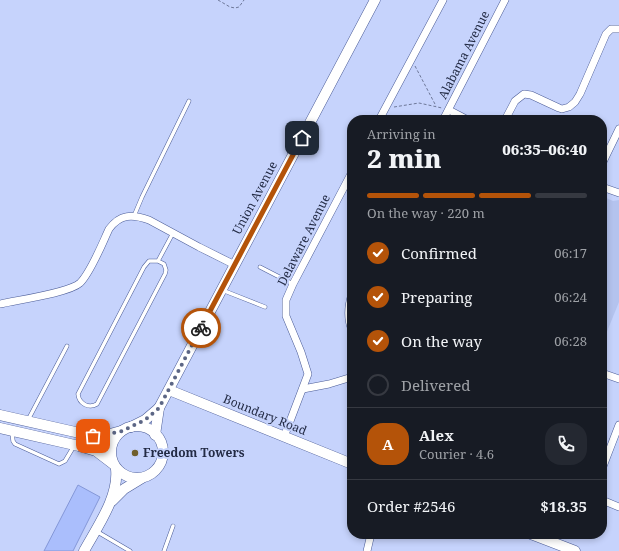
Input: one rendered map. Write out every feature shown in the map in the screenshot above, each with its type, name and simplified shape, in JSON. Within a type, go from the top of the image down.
[{"type":"street","name":"Union Avenue","points":[[126,429],[145,420],[159,408],[375,0]]},
{"type":"street","points":[[382,115],[443,0]]},
{"type":"street","name":"Alabama Avenue","points":[[446,115],[505,0]]},
{"type":"street","points":[[508,115],[515,101],[524,94],[531,95],[559,108],[566,109],[572,105],[580,94],[606,34],[611,29],[619,29]]},
{"type":"street","points":[[449,110],[458,115]]},
{"type":"street","points":[[607,154],[619,129]]},
{"type":"street","name":"Delaware Avenue","points":[[284,437],[307,378],[307,370],[288,324],[285,310],[288,295],[347,181]]},
{"type":"street","points":[[607,189],[619,194]]},
{"type":"street","points":[[0,304],[62,291],[74,287],[85,277],[109,229],[114,223],[124,217],[134,216],[149,220],[235,264]]},
{"type":"street","points":[[607,374],[619,379]]},
{"type":"street","points":[[303,389],[347,379]]},
{"type":"street","name":"Boundary Road","points":[[169,390],[347,462]]},
{"type":"street","name":"Union Avenue","points":[[156,434],[159,408]]},
{"type":"street","points":[[0,415],[93,436],[103,436],[126,429],[144,427],[156,434],[160,442],[162,460],[151,474],[124,489],[109,504]]},
{"type":"street","points":[[607,456],[619,425]]},
{"type":"street","points":[[0,428],[96,451],[115,466],[122,474],[128,477],[143,478]]},
{"type":"street","points":[[87,550],[95,530],[109,504],[116,484],[115,466],[111,457],[111,450],[116,436],[126,429]]},
{"type":"street","points":[[607,502],[619,507]]},
{"type":"street","points":[[367,551],[370,539]]},
{"type":"street","points":[[544,539],[575,551]]},
{"type":"lane","points":[[134,216],[142,196],[189,102]]},
{"type":"lane","points":[[158,262],[173,233]]},
{"type":"lane","points":[[151,260],[158,262],[164,264],[166,269],[165,274],[97,405],[93,406],[84,404],[79,399],[78,394],[140,274],[147,262],[151,260]]},
{"type":"lane","points":[[260,267],[293,284]]},
{"type":"lane","points":[[221,290],[265,307]]},
{"type":"lane","points":[[28,421],[67,346]]},
{"type":"lane","points":[[12,431],[13,441],[15,444],[57,464],[62,464],[75,445]]},
{"type":"lane","points":[[164,551],[173,526]]},
{"type":"lane","points":[[95,530],[130,551]]},
{"type":"path","points":[[218,0],[235,8],[239,7],[244,0]]},
{"type":"path","points":[[412,59],[436,106]]},
{"type":"path","points":[[384,110],[419,103],[449,110]]},
{"type":"shaded area","points":[[607,198],[613,201],[619,200],[619,302],[607,332]]},
{"type":"building","points":[[78,485],[100,497],[73,551],[44,551]]},
{"type":"way so far","points":[[93,436],[107,435],[122,431],[145,420],[159,408],[201,328]]},
{"type":"place","name":"Freedom Towers","points":[[135,453]]},
{"type":"route","points":[[201,328],[302,138]]}]
